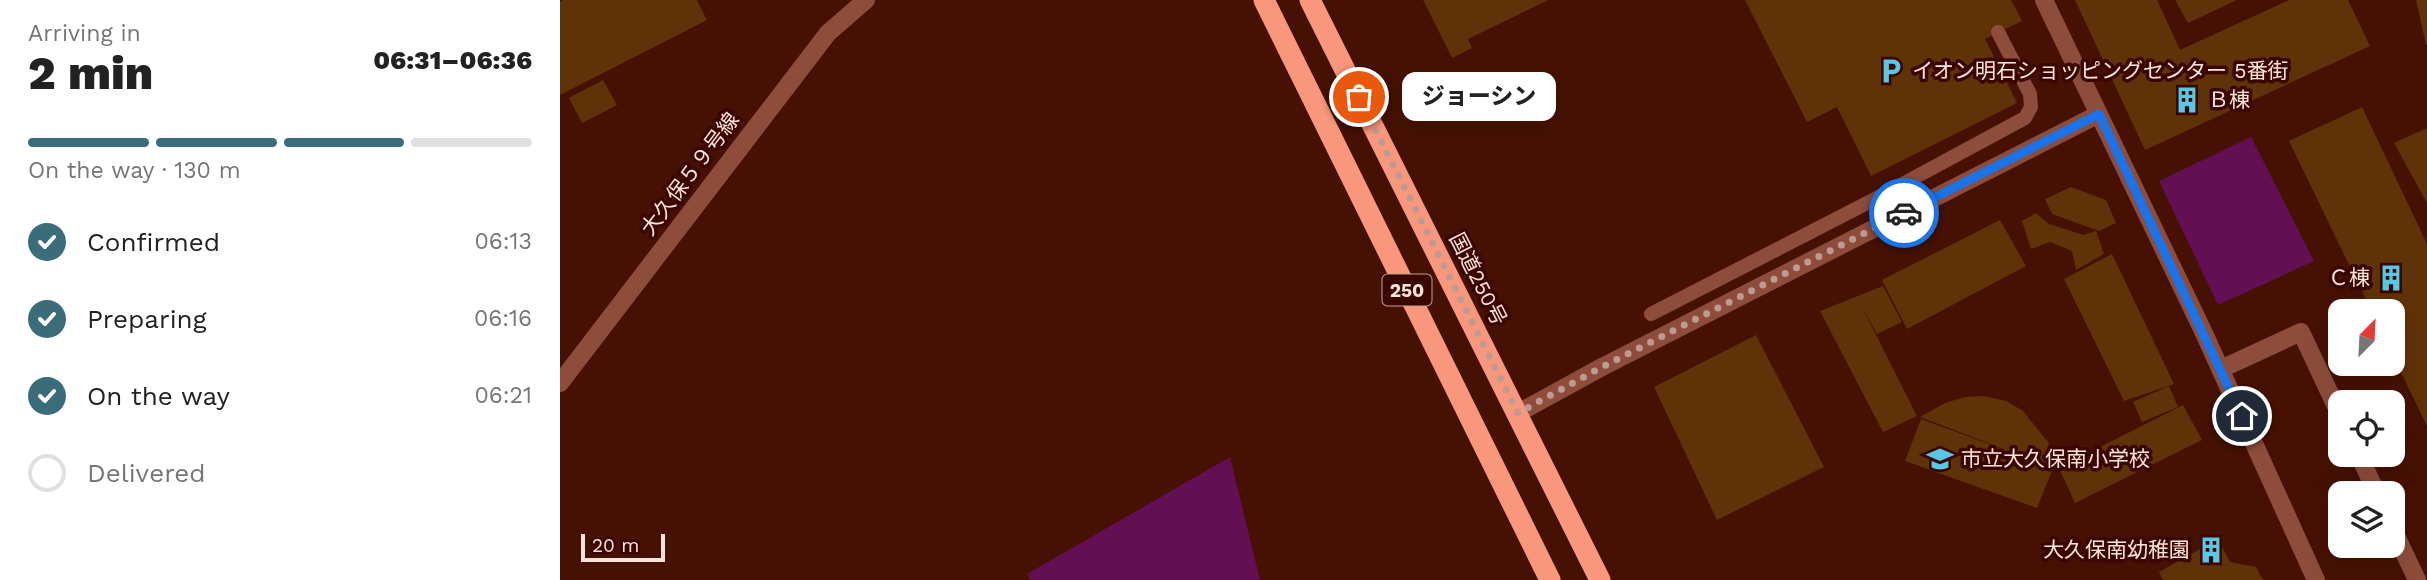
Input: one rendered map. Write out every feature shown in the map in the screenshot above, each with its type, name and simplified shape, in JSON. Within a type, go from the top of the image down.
[{"type":"highway","name":"250","points":[[1264,0],[1549,580]]},
{"type":"highway","name":"国道250号","points":[[1310,0],[1600,580]]},
{"type":"street","name":"大久保５９号線","points":[[560,383],[828,33],[866,0]]},
{"type":"street","points":[[2045,0],[2221,369],[2316,580]]},
{"type":"street","points":[[1518,413],[1602,367],[2099,114]]},
{"type":"street","points":[[2221,369],[2301,332],[2328,390]]},
{"type":"street","points":[[2405,555],[2417,580]]},
{"type":"lane","points":[[1651,314],[2025,118],[2031,107],[2030,94],[1998,33]]},
{"type":"shaded area","points":[[2251,137],[2314,261],[2218,305],[2159,181]]},
{"type":"shaded area","points":[[1230,457],[1260,580],[1030,580],[1027,574]]},
{"type":"building","points":[[697,0],[707,20],[560,95],[560,2]]},
{"type":"building","points":[[1423,0],[1548,0],[1468,39],[1472,48],[1452,58]]},
{"type":"building","name":"イオン明石ショッピングセンター 5番街","points":[[1745,0],[2011,0],[2022,21],[1985,39],[2017,103],[1871,176],[1837,107],[1807,122]]},
{"type":"building","name":"Ｂ棟","points":[[2075,0],[2157,0],[2180,50],[2289,0],[2348,0],[2370,46],[2145,150]]},
{"type":"building","points":[[2175,0],[2237,0],[2188,23]]},
{"type":"building","points":[[2416,0],[2427,0],[2426,45]]},
{"type":"building","points":[[603,80],[617,105],[582,123],[569,98]]},
{"type":"building","name":"Ｃ棟","points":[[2362,107],[2427,244],[2427,426],[2403,376],[2405,376],[2405,299],[2366,299],[2289,141]]},
{"type":"building","points":[[2427,128],[2427,203],[2394,143]]},
{"type":"building","points":[[2071,187],[2106,200],[2116,223],[2099,231],[2052,214],[2045,199]]},
{"type":"building","points":[[2036,213],[2049,224],[2083,235],[2096,231],[2104,254],[2076,270],[2072,251],[2050,242],[2031,249],[2022,221]]},
{"type":"building","points":[[2000,220],[2026,266],[1907,329],[1882,280]]},
{"type":"building","points":[[2112,254],[2174,384],[2124,401],[2064,279]]},
{"type":"building","points":[[1883,286],[1902,322],[1877,334],[1861,305],[1917,416],[1883,432],[1820,311]]},
{"type":"building","points":[[1756,335],[1824,467],[1717,520],[1654,387]]},
{"type":"building","points":[[2169,386],[2178,407],[2142,422],[2133,402]]},
{"type":"building","points":[[1984,396],[2006,401],[2023,411],[2048,442],[2054,466],[2037,508],[1905,461],[1921,419],[2030,459],[1920,417],[1945,403],[1965,397]]},
{"type":"building","points":[[2183,405],[2202,440],[2075,503],[2059,468]]},
{"type":"building","name":"大久保南幼稚園","points":[[2218,539],[2230,562],[2256,567],[2263,580],[2163,580],[2159,572]]},
{"type":"way so far","points":[[1359,97],[1518,413],[1602,367],[1904,213]]},
{"type":"place","name":"イオン明石ショッピングセンター 5番街","points":[[1891,71]]},
{"type":"place","name":"ジョーシン","points":[[1359,97]]},
{"type":"place","name":"Ｂ棟","points":[[2187,100]]},
{"type":"place","name":"Ｃ棟","points":[[2391,278]]},
{"type":"place","name":"市立大久保南小学校","points":[[1940,459]]},
{"type":"place","name":"大久保南幼稚園","points":[[2211,550]]},
{"type":"route","points":[[1904,213],[2099,114],[2242,416]]}]
